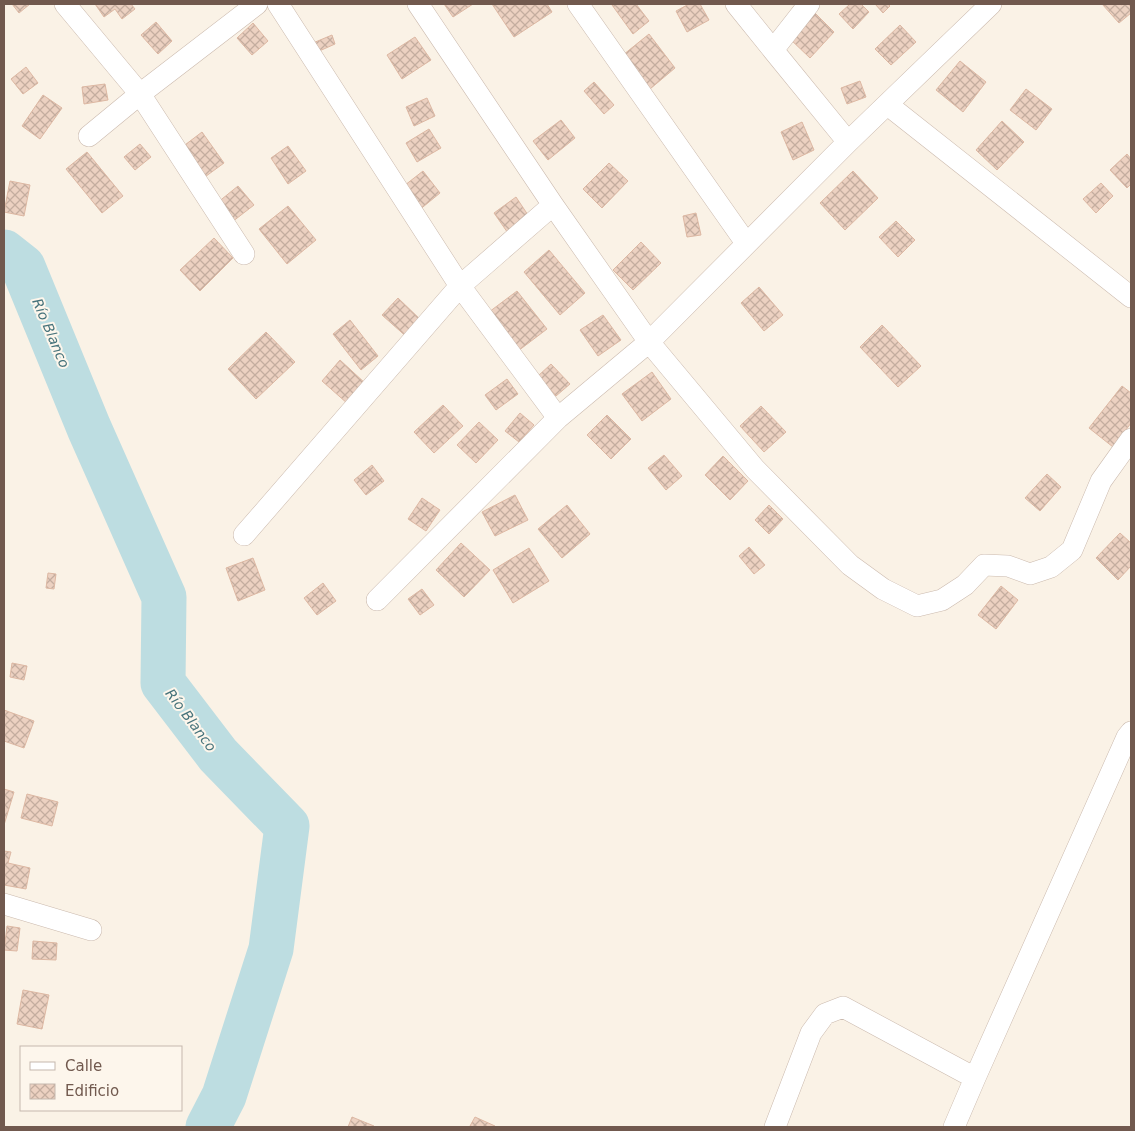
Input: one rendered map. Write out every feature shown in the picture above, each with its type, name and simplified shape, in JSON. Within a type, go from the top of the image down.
[{"type":"street","points":[[65,4],[140,94],[244,254]]},
{"type":"street","points":[[89,136],[140,94],[257,4]]},
{"type":"street","points":[[278,4],[460,286],[558,418]]},
{"type":"street","points":[[418,4],[553,205],[649,342],[755,469],[850,565],[883,589],[917,606],[942,600],[965,584],[984,565],[1008,566],[1030,574],[1051,567],[1072,550],[1101,481],[1131,439]]},
{"type":"street","points":[[578,4],[746,243]]},
{"type":"street","points":[[736,4],[848,142]]},
{"type":"street","points":[[773,50],[810,4]]},
{"type":"street","points":[[377,600],[558,418],[649,342],[848,142],[991,4]]},
{"type":"street","points":[[888,105],[1131,297]]},
{"type":"street","points":[[244,535],[460,286],[553,205]]},
{"type":"street","points":[[954,1127],[1127,737],[1131,732]]},
{"type":"street","points":[[4,904],[91,930]]},
{"type":"street","points":[[775,1127],[811,1033],[825,1014],[843,1008],[975,1078]]},
{"type":"building","points":[[12,4],[30,4],[19,13]]},
{"type":"building","points":[[95,4],[131,4],[135,9],[122,19],[115,9],[104,17]]},
{"type":"building","points":[[444,4],[473,4],[453,17]]},
{"type":"building","points":[[492,4],[547,4],[552,12],[514,37]]},
{"type":"building","points":[[636,4],[649,21],[633,34],[612,5]]},
{"type":"building","points":[[689,4],[700,4],[709,20],[687,32],[676,11]]},
{"type":"building","points":[[850,4],[861,4],[869,12],[853,29],[839,14]]},
{"type":"building","points":[[875,4],[888,4],[890,6],[883,13]]},
{"type":"building","points":[[1102,4],[1128,4],[1131,7],[1131,13],[1119,23]]},
{"type":"building","points":[[813,11],[834,32],[810,58],[788,37]]},
{"type":"building","points":[[156,22],[172,41],[158,54],[141,35]]},
{"type":"building","points":[[253,23],[268,41],[252,55],[237,38]]},
{"type":"building","points":[[900,25],[916,42],[891,65],[875,49]]},
{"type":"building","points":[[649,34],[675,68],[650,89],[623,55]]},
{"type":"building","points":[[332,35],[335,44],[317,52],[313,43]]},
{"type":"building","points":[[415,37],[431,60],[402,79],[387,55]]},
{"type":"building","points":[[960,61],[986,82],[963,112],[936,90]]},
{"type":"building","points":[[26,67],[38,83],[23,94],[11,79]]},
{"type":"building","points":[[860,81],[866,97],[847,104],[841,88]]},
{"type":"building","points":[[594,82],[614,105],[604,114],[584,91]]},
{"type":"building","points":[[105,84],[108,100],[84,104],[82,87]]},
{"type":"building","points":[[1026,89],[1052,109],[1036,130],[1010,110]]},
{"type":"building","points":[[43,95],[62,108],[40,139],[22,126]]},
{"type":"building","points":[[427,98],[435,116],[414,126],[406,107]]},
{"type":"building","points":[[561,120],[575,138],[548,160],[533,141]]},
{"type":"building","points":[[1002,121],[1024,142],[997,170],[976,150]]},
{"type":"building","points":[[802,122],[814,150],[793,160],[781,132]]},
{"type":"building","points":[[429,129],[441,148],[417,162],[406,143]]},
{"type":"building","points":[[202,132],[224,163],[198,182],[177,151]]},
{"type":"building","points":[[140,144],[151,157],[135,170],[124,157]]},
{"type":"building","points":[[288,146],[306,171],[288,184],[271,158]]},
{"type":"building","points":[[87,152],[123,196],[102,213],[66,169]]},
{"type":"building","points":[[1127,154],[1131,159],[1131,184],[1127,188],[1110,170]]},
{"type":"building","points":[[609,163],[628,181],[602,208],[583,189]]},
{"type":"building","points":[[423,171],[440,193],[418,211],[400,189]]},
{"type":"building","points":[[853,171],[878,198],[845,230],[820,203]]},
{"type":"building","points":[[10,181],[30,185],[24,216],[4,212]]},
{"type":"building","points":[[1101,183],[1113,196],[1096,213],[1083,199]]},
{"type":"building","points":[[238,186],[254,205],[232,222],[217,203]]},
{"type":"building","points":[[516,197],[532,221],[510,236],[494,213]]},
{"type":"building","points":[[288,206],[316,240],[287,264],[259,229]]},
{"type":"building","points":[[696,213],[701,235],[687,237],[683,216]]},
{"type":"building","points":[[896,221],[915,240],[898,257],[879,237]]},
{"type":"building","points":[[214,238],[233,258],[200,291],[180,270]]},
{"type":"building","points":[[641,242],[661,263],[633,290],[613,270]]},
{"type":"building","points":[[549,250],[585,293],[560,315],[524,272]]},
{"type":"building","points":[[759,287],[783,315],[764,331],[741,303]]},
{"type":"building","points":[[517,291],[547,329],[518,351],[489,312]]},
{"type":"building","points":[[398,298],[424,323],[409,339],[382,315]]},
{"type":"building","points":[[603,315],[621,340],[598,356],[580,330]]},
{"type":"building","points":[[350,320],[378,356],[361,370],[333,334]]},
{"type":"building","points":[[882,325],[921,366],[898,387],[860,347]]},
{"type":"building","points":[[266,332],[295,362],[256,399],[228,369]]},
{"type":"building","points":[[340,360],[366,384],[348,404],[322,381]]},
{"type":"building","points":[[551,364],[570,384],[556,396],[538,376]]},
{"type":"building","points":[[652,372],[671,399],[642,421],[622,394]]},
{"type":"building","points":[[507,379],[518,394],[496,410],[485,395]]},
{"type":"building","points":[[1122,386],[1131,393],[1131,423],[1113,447],[1089,428]]},
{"type":"building","points":[[443,405],[463,426],[434,453],[414,432]]},
{"type":"building","points":[[761,406],[786,432],[764,452],[740,426]]},
{"type":"building","points":[[520,413],[534,425],[519,442],[505,431]]},
{"type":"building","points":[[607,415],[631,439],[611,459],[587,435]]},
{"type":"building","points":[[479,422],[498,440],[476,463],[457,445]]},
{"type":"building","points":[[664,455],[682,476],[666,490],[648,468]]},
{"type":"building","points":[[723,456],[748,481],[730,500],[705,475]]},
{"type":"building","points":[[372,465],[384,481],[366,495],[354,480]]},
{"type":"building","points":[[1047,474],[1061,487],[1040,511],[1025,498]]},
{"type":"building","points":[[515,495],[528,520],[495,536],[482,512]]},
{"type":"building","points":[[422,498],[440,510],[426,531],[408,519]]},
{"type":"building","points":[[567,505],[590,534],[562,558],[538,529]]},
{"type":"building","points":[[769,505],[783,519],[769,534],[755,520]]},
{"type":"building","points":[[1120,533],[1131,543],[1131,566],[1118,580],[1096,558]]},
{"type":"building","points":[[461,543],[490,570],[464,597],[436,570]]},
{"type":"building","points":[[749,547],[765,565],[754,574],[739,556]]},
{"type":"building","points":[[529,548],[549,581],[513,603],[493,570]]},
{"type":"building","points":[[253,558],[265,590],[238,601],[226,568]]},
{"type":"building","points":[[48,573],[56,574],[54,589],[46,588]]},
{"type":"building","points":[[323,583],[336,601],[317,615],[304,598]]},
{"type":"building","points":[[1001,586],[1018,600],[996,629],[978,615]]},
{"type":"building","points":[[422,589],[434,605],[420,615],[408,599]]},
{"type":"building","points":[[12,663],[27,666],[24,680],[10,677]]},
{"type":"building","points":[[4,710],[34,721],[24,748],[4,741]]},
{"type":"building","points":[[4,789],[14,792],[4,825]]},
{"type":"building","points":[[27,794],[58,802],[52,826],[21,818]]},
{"type":"building","points":[[4,851],[11,852],[8,863],[30,868],[26,889],[4,885]]},
{"type":"building","points":[[7,926],[20,928],[17,951],[4,950]]},
{"type":"building","points":[[33,941],[57,943],[56,960],[32,959]]},
{"type":"building","points":[[23,990],[49,995],[42,1029],[17,1024]]},
{"type":"building","points":[[352,1117],[374,1126],[348,1127]]},
{"type":"building","points":[[475,1117],[495,1126],[470,1126]]},
{"type":"waterway","name":"Río Blanco","points":[[4,252],[23,267],[89,428],[164,597],[163,683],[218,755],[287,826],[271,949],[224,1096],[208,1127]]}]
